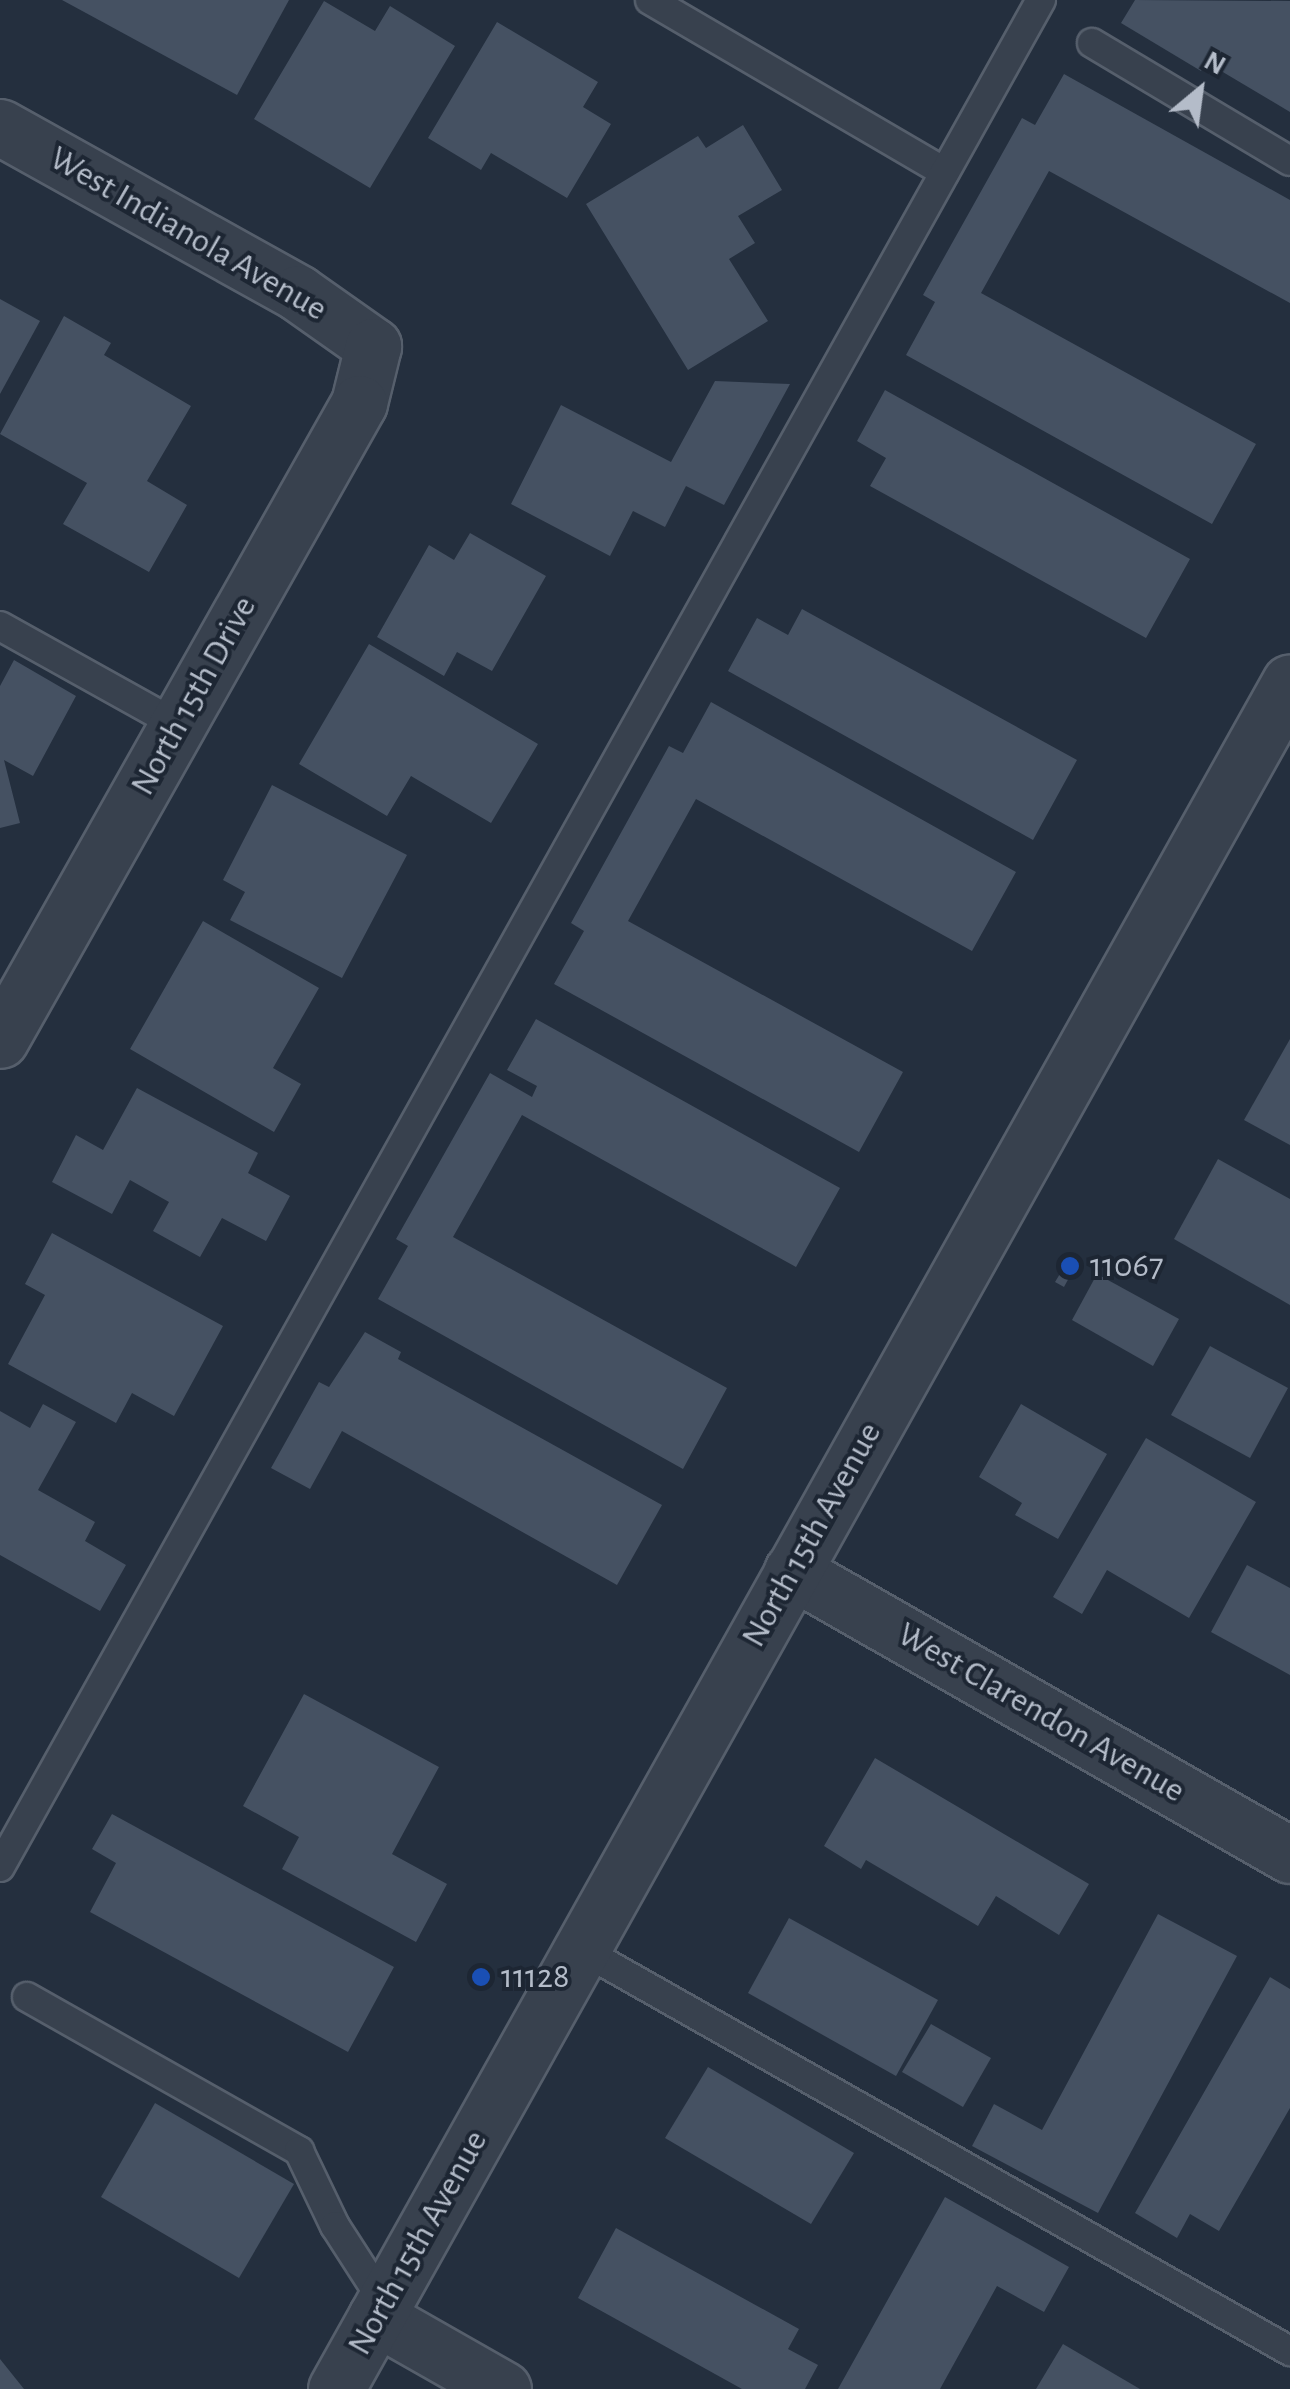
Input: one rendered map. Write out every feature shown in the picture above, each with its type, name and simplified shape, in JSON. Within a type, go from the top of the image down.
[{"type":"street","name":"West Indianola Avenue","points":[[0,126],[298,293],[372,346]]},
{"type":"street","name":"North 15th Drive","points":[[0,1040],[359,403],[372,346]]},
{"type":"street","name":"North 15th Avenue","points":[[336,2389],[1290,682]]},
{"type":"street","name":"West Clarendon Avenue","points":[[792,1570],[1290,1856]]},
{"type":"street","points":[[380,2310],[503,2389]]},
{"type":"lane","points":[[650,0],[944,172]]},
{"type":"lane","points":[[0,1867],[1040,0]]},
{"type":"lane","points":[[1092,43],[1290,161]]},
{"type":"lane","points":[[0,626],[178,725]]},
{"type":"lane","points":[[582,1950],[1290,2351]]},
{"type":"lane","points":[[27,1997],[299,2151],[380,2310]]},
{"type":"building","points":[[62,0],[289,0],[237,95]]},
{"type":"building","points":[[1135,0],[1290,1],[1290,112],[1206,62],[1201,71],[1121,23]]},
{"type":"building","points":[[324,1],[375,31],[390,6],[455,46],[370,188],[254,119]]},
{"type":"building","points":[[497,22],[598,82],[583,107],[611,124],[567,198],[491,153],[481,170],[428,138]]},
{"type":"building","points":[[1064,74],[1290,200],[1290,303],[1049,171],[981,293],[1256,444],[1212,524],[906,355],[935,302],[923,295],[1022,118],[1035,125]]},
{"type":"building","points":[[743,125],[782,190],[738,216],[755,243],[729,259],[768,321],[688,370],[586,204],[698,136],[706,148]]},
{"type":"building","points":[[0,299],[40,321],[0,394]]},
{"type":"building","points":[[64,316],[111,343],[104,355],[191,406],[147,481],[187,505],[149,572],[63,524],[87,483],[0,434]]},
{"type":"building","points":[[715,381],[790,384],[724,505],[686,486],[665,527],[633,511],[610,556],[511,504],[561,405],[671,462]]},
{"type":"building","points":[[885,390],[1190,559],[1146,638],[870,486],[886,458],[857,441]]},
{"type":"building","points":[[470,533],[546,576],[492,671],[457,652],[444,676],[377,637],[429,545],[454,560]]},
{"type":"building","points":[[802,609],[1077,760],[1033,840],[728,671],[757,618],[788,635]]},
{"type":"building","points":[[369,644],[538,744],[491,823],[411,776],[387,816],[299,764]]},
{"type":"building","points":[[14,660],[76,696],[33,776],[4,760],[20,823],[0,828],[0,686]]},
{"type":"building","points":[[711,702],[1016,872],[972,951],[696,799],[628,921],[903,1072],[859,1152],[554,984],[584,931],[571,923],[669,746],[683,753]]},
{"type":"building","points":[[272,785],[407,855],[342,978],[230,920],[245,892],[223,880]]},
{"type":"building","points":[[203,921],[319,988],[273,1068],[301,1084],[274,1132],[130,1049]]},
{"type":"building","points":[[536,1019],[840,1188],[796,1267],[522,1115],[453,1237],[727,1388],[683,1469],[378,1299],[408,1246],[396,1239],[490,1073],[532,1097],[537,1086],[507,1070]]},
{"type":"building","points":[[1290,1039],[1290,1145],[1244,1120]]},
{"type":"building","points":[[137,1088],[258,1153],[248,1173],[290,1196],[266,1241],[222,1218],[200,1257],[153,1231],[169,1202],[130,1180],[112,1214],[52,1182],[76,1135],[103,1150]]},
{"type":"building","points":[[1218,1159],[1290,1199],[1290,1305],[1174,1239]]},
{"type":"building","points":[[52,1233],[223,1326],[174,1416],[132,1393],[116,1423],[8,1364],[45,1295],[25,1284]]},
{"type":"building","points":[[1069,1259],[1077,1263],[1064,1287],[1055,1282]]},
{"type":"building","points":[[1097,1274],[1179,1319],[1153,1366],[1072,1320]]},
{"type":"building","points":[[365,1332],[401,1352],[398,1359],[662,1505],[617,1585],[342,1431],[310,1489],[271,1468],[319,1382],[329,1387]]},
{"type":"building","points":[[1210,1346],[1288,1388],[1250,1458],[1171,1415]]},
{"type":"building","points":[[43,1404],[76,1422],[38,1490],[95,1522],[85,1541],[126,1565],[100,1611],[0,1555],[0,1411],[30,1428]]},
{"type":"building","points":[[1021,1404],[1107,1454],[1058,1539],[1015,1515],[1022,1503],[979,1477]]},
{"type":"building","points":[[1146,1438],[1256,1502],[1189,1618],[1107,1570],[1082,1614],[1053,1597]]},
{"type":"building","points":[[1247,1565],[1290,1588],[1290,1675],[1211,1632]]},
{"type":"building","points":[[304,1694],[439,1767],[392,1854],[447,1884],[416,1942],[282,1869],[299,1837],[243,1806]]},
{"type":"building","points":[[875,1758],[1089,1884],[1059,1935],[996,1896],[978,1926],[866,1860],[861,1869],[824,1846]]},
{"type":"building","points":[[112,1814],[394,1967],[348,2052],[90,1912],[116,1863],[92,1849]]},
{"type":"building","points":[[1158,1914],[1237,1956],[1098,2213],[972,2146],[994,2104],[1042,2130]]},
{"type":"building","points":[[789,1918],[938,2000],[896,2076],[748,1993]]},
{"type":"building","points":[[1270,1977],[1290,1989],[1290,2108],[1219,2231],[1190,2214],[1177,2238],[1135,2213]]},
{"type":"building","points":[[931,2024],[991,2058],[963,2107],[902,2072]]},
{"type":"building","points":[[708,2067],[854,2153],[811,2224],[665,2138]]},
{"type":"building","points":[[155,2103],[294,2184],[239,2278],[101,2197]]},
{"type":"building","points":[[945,2197],[1069,2267],[1044,2312],[997,2286],[940,2389],[838,2389]]},
{"type":"building","points":[[616,2228],[799,2329],[788,2349],[818,2365],[805,2389],[742,2389],[578,2298]]},
{"type":"building","points":[[1063,2344],[1140,2389],[1036,2389]]},
{"type":"building","points":[[0,2359],[24,2389],[0,2389]]},
{"type":"place","name":"11067","points":[[1070,1266]]},
{"type":"place","name":"11128","points":[[481,1977]]}]
